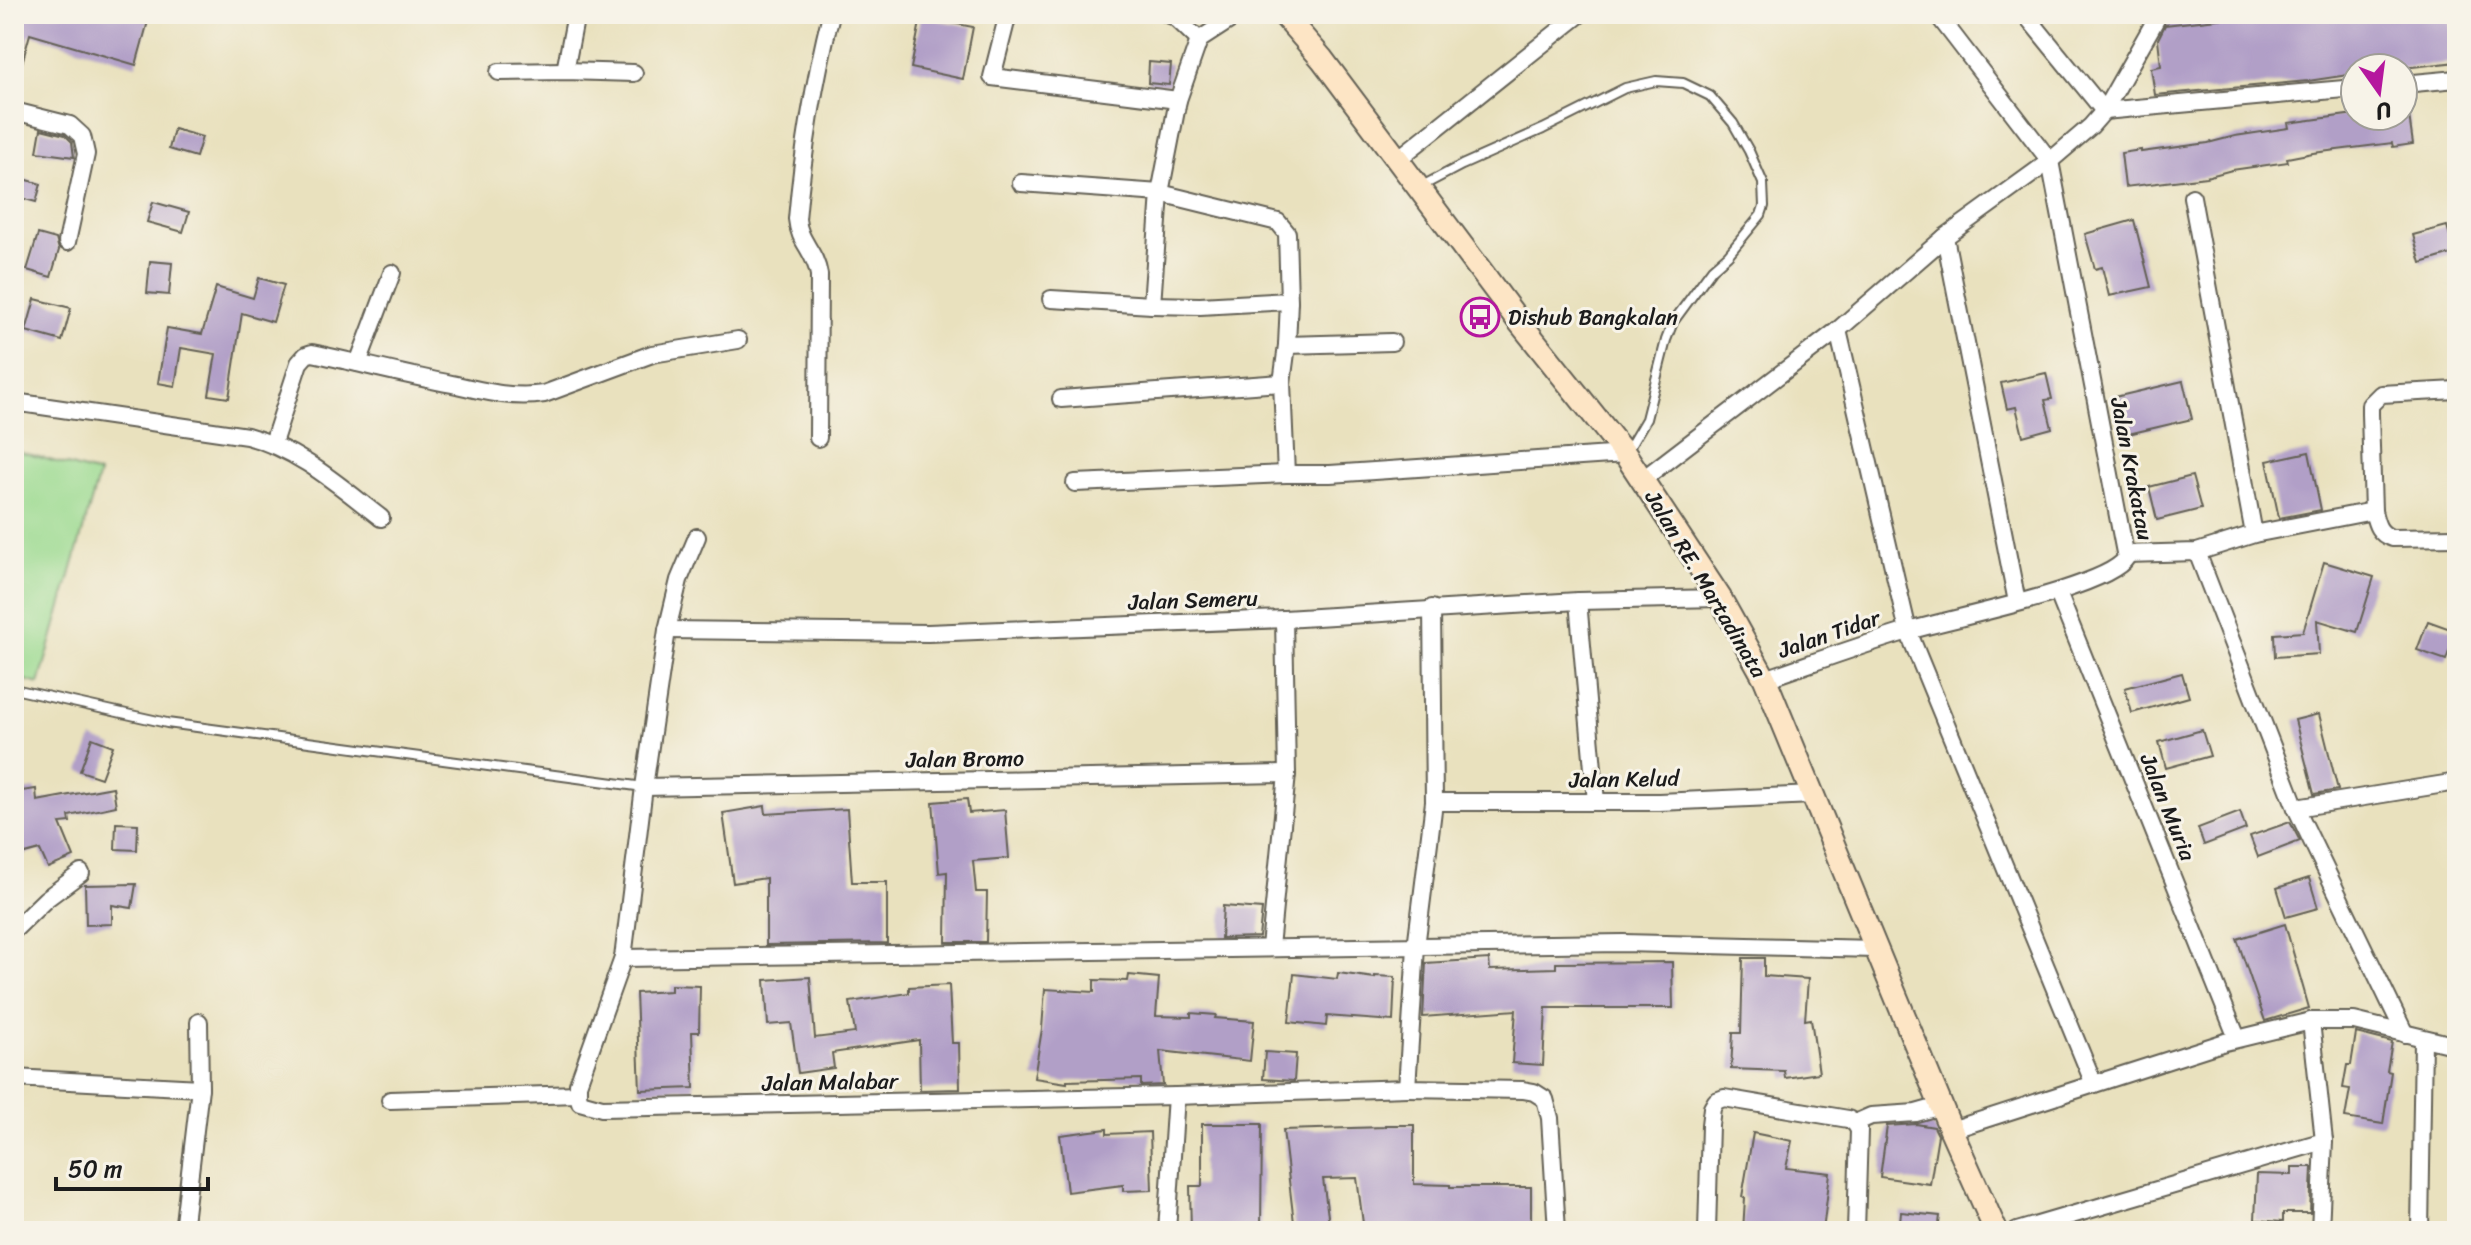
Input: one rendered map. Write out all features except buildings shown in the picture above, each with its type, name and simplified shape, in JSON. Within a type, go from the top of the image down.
[{"type":"main road","name":"Jalan RE. Martadinata","points":[[1283,14],[1322,59],[1517,319],[1625,454],[1720,598],[1765,679],[1951,1130],[1996,1231]]},
{"type":"street","points":[[565,71],[576,14]]},
{"type":"street","points":[[818,438],[819,275],[816,259],[802,239],[797,219],[802,159],[831,14]]},
{"type":"street","points":[[1008,14],[992,77],[1178,100]]},
{"type":"street","points":[[1167,14],[1175,17],[1199,40]]},
{"type":"street","points":[[1152,305],[1160,193],[1178,100],[1199,40],[1239,14]]},
{"type":"street","points":[[1398,159],[1580,14]]},
{"type":"street","points":[[1937,14],[2050,161]]},
{"type":"street","points":[[2025,14],[2104,111]]},
{"type":"street","points":[[1643,479],[1838,330],[1945,237],[2050,161],[2091,126],[2104,111],[2159,14]]},
{"type":"street","points":[[499,72],[634,73]]},
{"type":"street","points":[[2419,83],[2457,79]]},
{"type":"street","points":[[2104,111],[2339,89]]},
{"type":"street","points":[[14,111],[70,125],[85,143],[86,154],[67,242]]},
{"type":"street","name":"Jalan Krakatau","points":[[1908,631],[2058,593],[2114,569],[2123,563],[2126,554],[2050,161]]},
{"type":"street","points":[[1021,183],[1160,193],[1282,225],[1287,233],[1289,301],[1282,383],[1286,474]]},
{"type":"street","points":[[2192,197],[2254,534]]},
{"type":"street","points":[[1945,237],[2017,602]]},
{"type":"street","points":[[358,363],[392,273]]},
{"type":"street","points":[[1051,299],[1200,306],[1289,301]]},
{"type":"street","points":[[1838,330],[1908,631],[2094,1084]]},
{"type":"street","points":[[273,443],[291,382],[302,358],[312,353],[507,396],[527,397],[555,390],[652,354],[738,340]]},
{"type":"street","points":[[1287,345],[1392,342]]},
{"type":"street","points":[[1061,399],[1282,383]]},
{"type":"street","points":[[2457,390],[2381,394],[2370,405],[2376,527],[2387,537],[2457,537]]},
{"type":"street","points":[[14,402],[247,436],[273,443],[306,461],[381,518]]},
{"type":"street","points":[[1075,483],[1330,474],[1625,454]]},
{"type":"street","points":[[2126,554],[2197,552],[2254,534],[2373,511]]},
{"type":"street","points":[[390,1100],[578,1094],[578,1084],[592,1041],[623,958],[667,630],[679,580],[697,537]]},
{"type":"street","points":[[2197,552],[2296,808],[2405,1034]]},
{"type":"street","name":"Jalan Muria","points":[[2058,593],[2237,1038]]},
{"type":"street","name":"Jalan Semeru","points":[[667,630],[928,633],[1284,619],[1578,601],[1720,598]]},
{"type":"street","points":[[1578,601],[1596,802]]},
{"type":"street","points":[[1407,1088],[1416,947],[1434,802],[1432,608]]},
{"type":"street","points":[[1270,947],[1287,774],[1284,619]]},
{"type":"street","name":"Jalan Tidar","points":[[1765,679],[1908,631]]},
{"type":"street","name":"Jalan Bromo","points":[[644,787],[1287,774]]},
{"type":"street","points":[[2296,808],[2457,782]]},
{"type":"street","name":"Jalan Kelud","points":[[1434,802],[1659,802],[1814,795]]},
{"type":"street","points":[[14,930],[46,899],[81,873]]},
{"type":"street","points":[[623,958],[1623,943],[1876,949]]},
{"type":"street","points":[[2311,1021],[2324,1141],[2320,1231]]},
{"type":"street","points":[[1951,1130],[2237,1038],[2311,1021],[2354,1021],[2457,1046]]},
{"type":"street","points":[[183,1231],[200,1088],[199,1022]]},
{"type":"street","points":[[2420,1231],[2423,1039]]},
{"type":"street","points":[[14,1078],[200,1088]]},
{"type":"street","name":"Jalan Malabar","points":[[578,1094],[580,1102],[602,1108],[1407,1088],[1523,1090],[1541,1095],[1547,1103],[1557,1231]]},
{"type":"street","points":[[1167,1231],[1176,1096]]},
{"type":"street","points":[[1707,1231],[1712,1108],[1716,1101],[1724,1098],[1848,1119],[1855,1123],[1859,1130],[1856,1231]]},
{"type":"street","points":[[1855,1123],[1871,1116],[1916,1113],[1941,1106]]},
{"type":"street","points":[[2017,1231],[2324,1141]]},
{"type":"lane","points":[[1420,188],[1625,88],[1656,81],[1683,83],[1710,96],[1733,123],[1763,183],[1764,206],[1761,215],[1728,255],[1712,269],[1673,322],[1646,419],[1625,454]]},
{"type":"lane","points":[[14,689],[167,723],[644,787]]},
{"type":"green space","points":[[14,450],[99,474],[39,684],[14,677]]},
{"type":"place","name":"Dishub Bangkalan","points":[[1480,317]]}]
